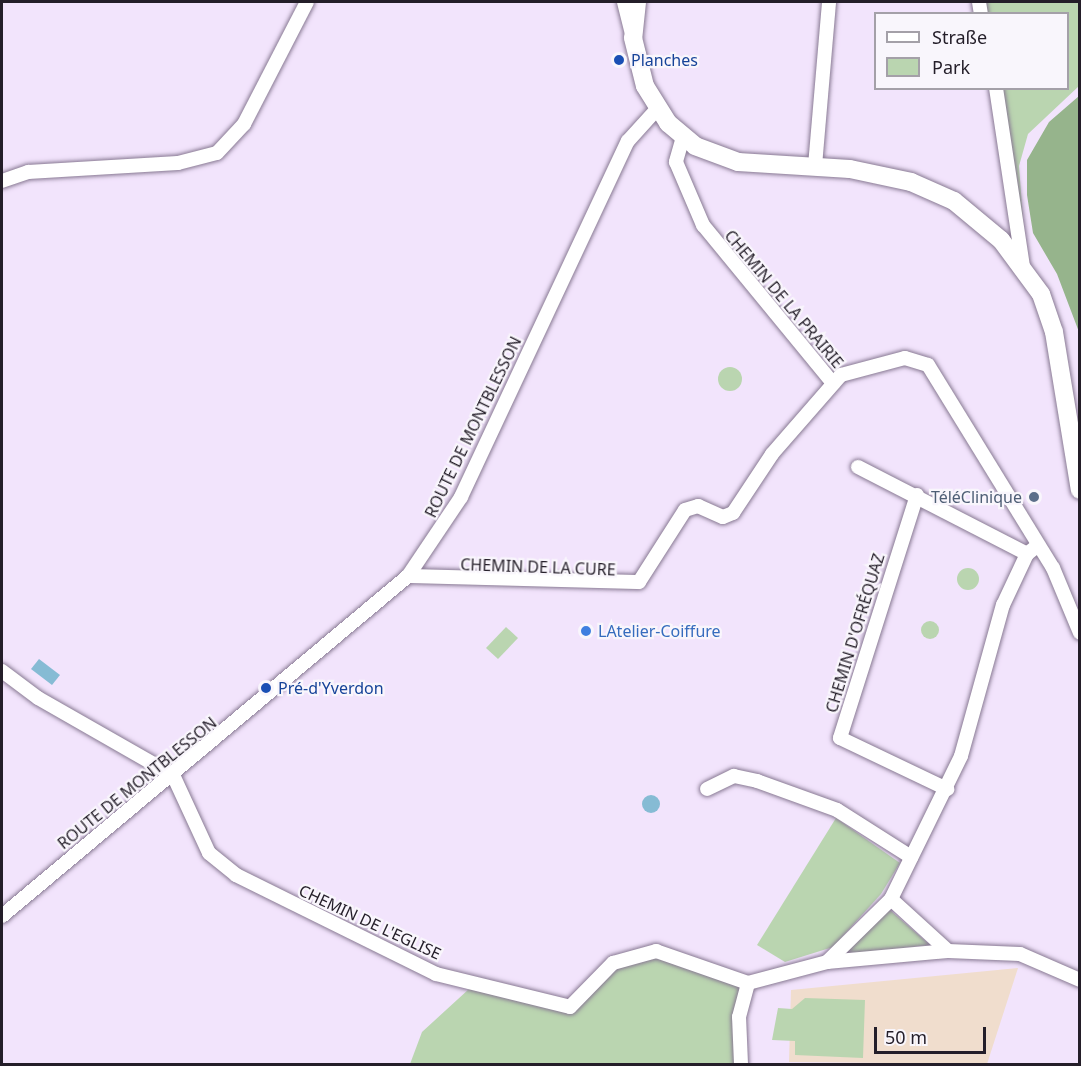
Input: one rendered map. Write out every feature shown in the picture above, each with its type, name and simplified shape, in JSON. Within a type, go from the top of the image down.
[{"type":"street","points":[[2,181],[28,172],[178,163],[217,153],[244,124],[307,2]]},
{"type":"street","points":[[624,2],[637,66],[657,109],[683,137],[738,162],[815,166],[880,173],[954,201],[983,223],[1023,266],[1041,294],[1054,332],[1080,490]]},
{"type":"street","points":[[633,38],[637,2]]},
{"type":"street","points":[[815,166],[829,2]]},
{"type":"street","points":[[996,90],[1023,266]]},
{"type":"street","name":"ROUTE DE MONTBLESSON","points":[[2,916],[408,576],[461,497],[628,141],[657,109]]},
{"type":"street","name":"CHEMIN DE LA PRAIRIE","points":[[683,137],[676,162],[703,225],[726,260],[832,383]]},
{"type":"street","name":"CHEMIN DE LA CURE","points":[[408,576],[639,582],[685,510],[698,506],[723,517],[733,513],[772,454],[841,375],[905,358],[928,365],[1080,633]]},
{"type":"street","points":[[828,962],[891,899],[947,789],[983,687],[1003,605],[1032,549],[858,467]]},
{"type":"street","name":"CHEMIN D'OFRÉQUAZ","points":[[917,495],[840,738],[947,789]]},
{"type":"street","points":[[2,670],[38,698],[173,775]]},
{"type":"street","name":"CHEMIN DE L'EGLISE","points":[[173,775],[209,854],[236,875],[436,974],[570,1007],[613,963],[656,951],[748,983]]},
{"type":"street","points":[[707,789],[734,776],[757,781],[837,810],[911,857]]},
{"type":"street","points":[[891,899],[948,951]]},
{"type":"street","points":[[741,1065],[739,1017],[748,983],[828,962],[948,951],[1020,954],[1080,980]]},
{"type":"shaded area","points":[[1018,968],[987,1064],[789,1062],[791,990]]},
{"type":"green space","points":[[981,2],[1079,2],[1079,86],[1028,134],[1019,166],[1024,232],[999,90],[1069,90],[1069,12],[983,12]]},
{"type":"green space","points":[[1079,96],[1079,332],[1057,274],[1033,233],[1027,195],[1027,160],[1049,122]]},
{"type":"green space","points":[[730,367],[739,370],[742,379],[739,388],[730,391],[721,388],[718,379],[721,370]]},
{"type":"green space","points":[[964,568],[972,568],[979,575],[979,583],[972,590],[964,590],[957,583],[957,575]]},
{"type":"green space","points":[[930,621],[936,624],[939,630],[936,636],[930,639],[924,636],[921,630],[924,624]]},
{"type":"green space","points":[[506,627],[518,638],[498,659],[486,648]]},
{"type":"green space","points":[[836,818],[900,863],[881,894],[833,947],[785,962],[757,945]]},
{"type":"green space","points":[[890,910],[930,945],[842,955],[883,911]]},
{"type":"green space","points":[[650,949],[749,982],[740,1064],[410,1064],[422,1032],[481,978],[575,1009],[616,961]]},
{"type":"green space","points":[[805,998],[865,1000],[863,1058],[795,1055],[795,1041],[772,1040],[778,1008],[792,1009]]},
{"type":"water","points":[[39,659],[60,675],[52,685],[31,669]]},
{"type":"water","points":[[651,795],[657,798],[660,804],[657,810],[651,813],[645,810],[642,804],[645,798]]},
{"type":"place","name":"Planches","points":[[619,60]]},
{"type":"place","name":"TéléClinique","points":[[1034,497]]},
{"type":"place","name":"LAtelier-Coiffure","points":[[586,631]]},
{"type":"place","name":"Pré-d'Yverdon","points":[[266,688]]}]
